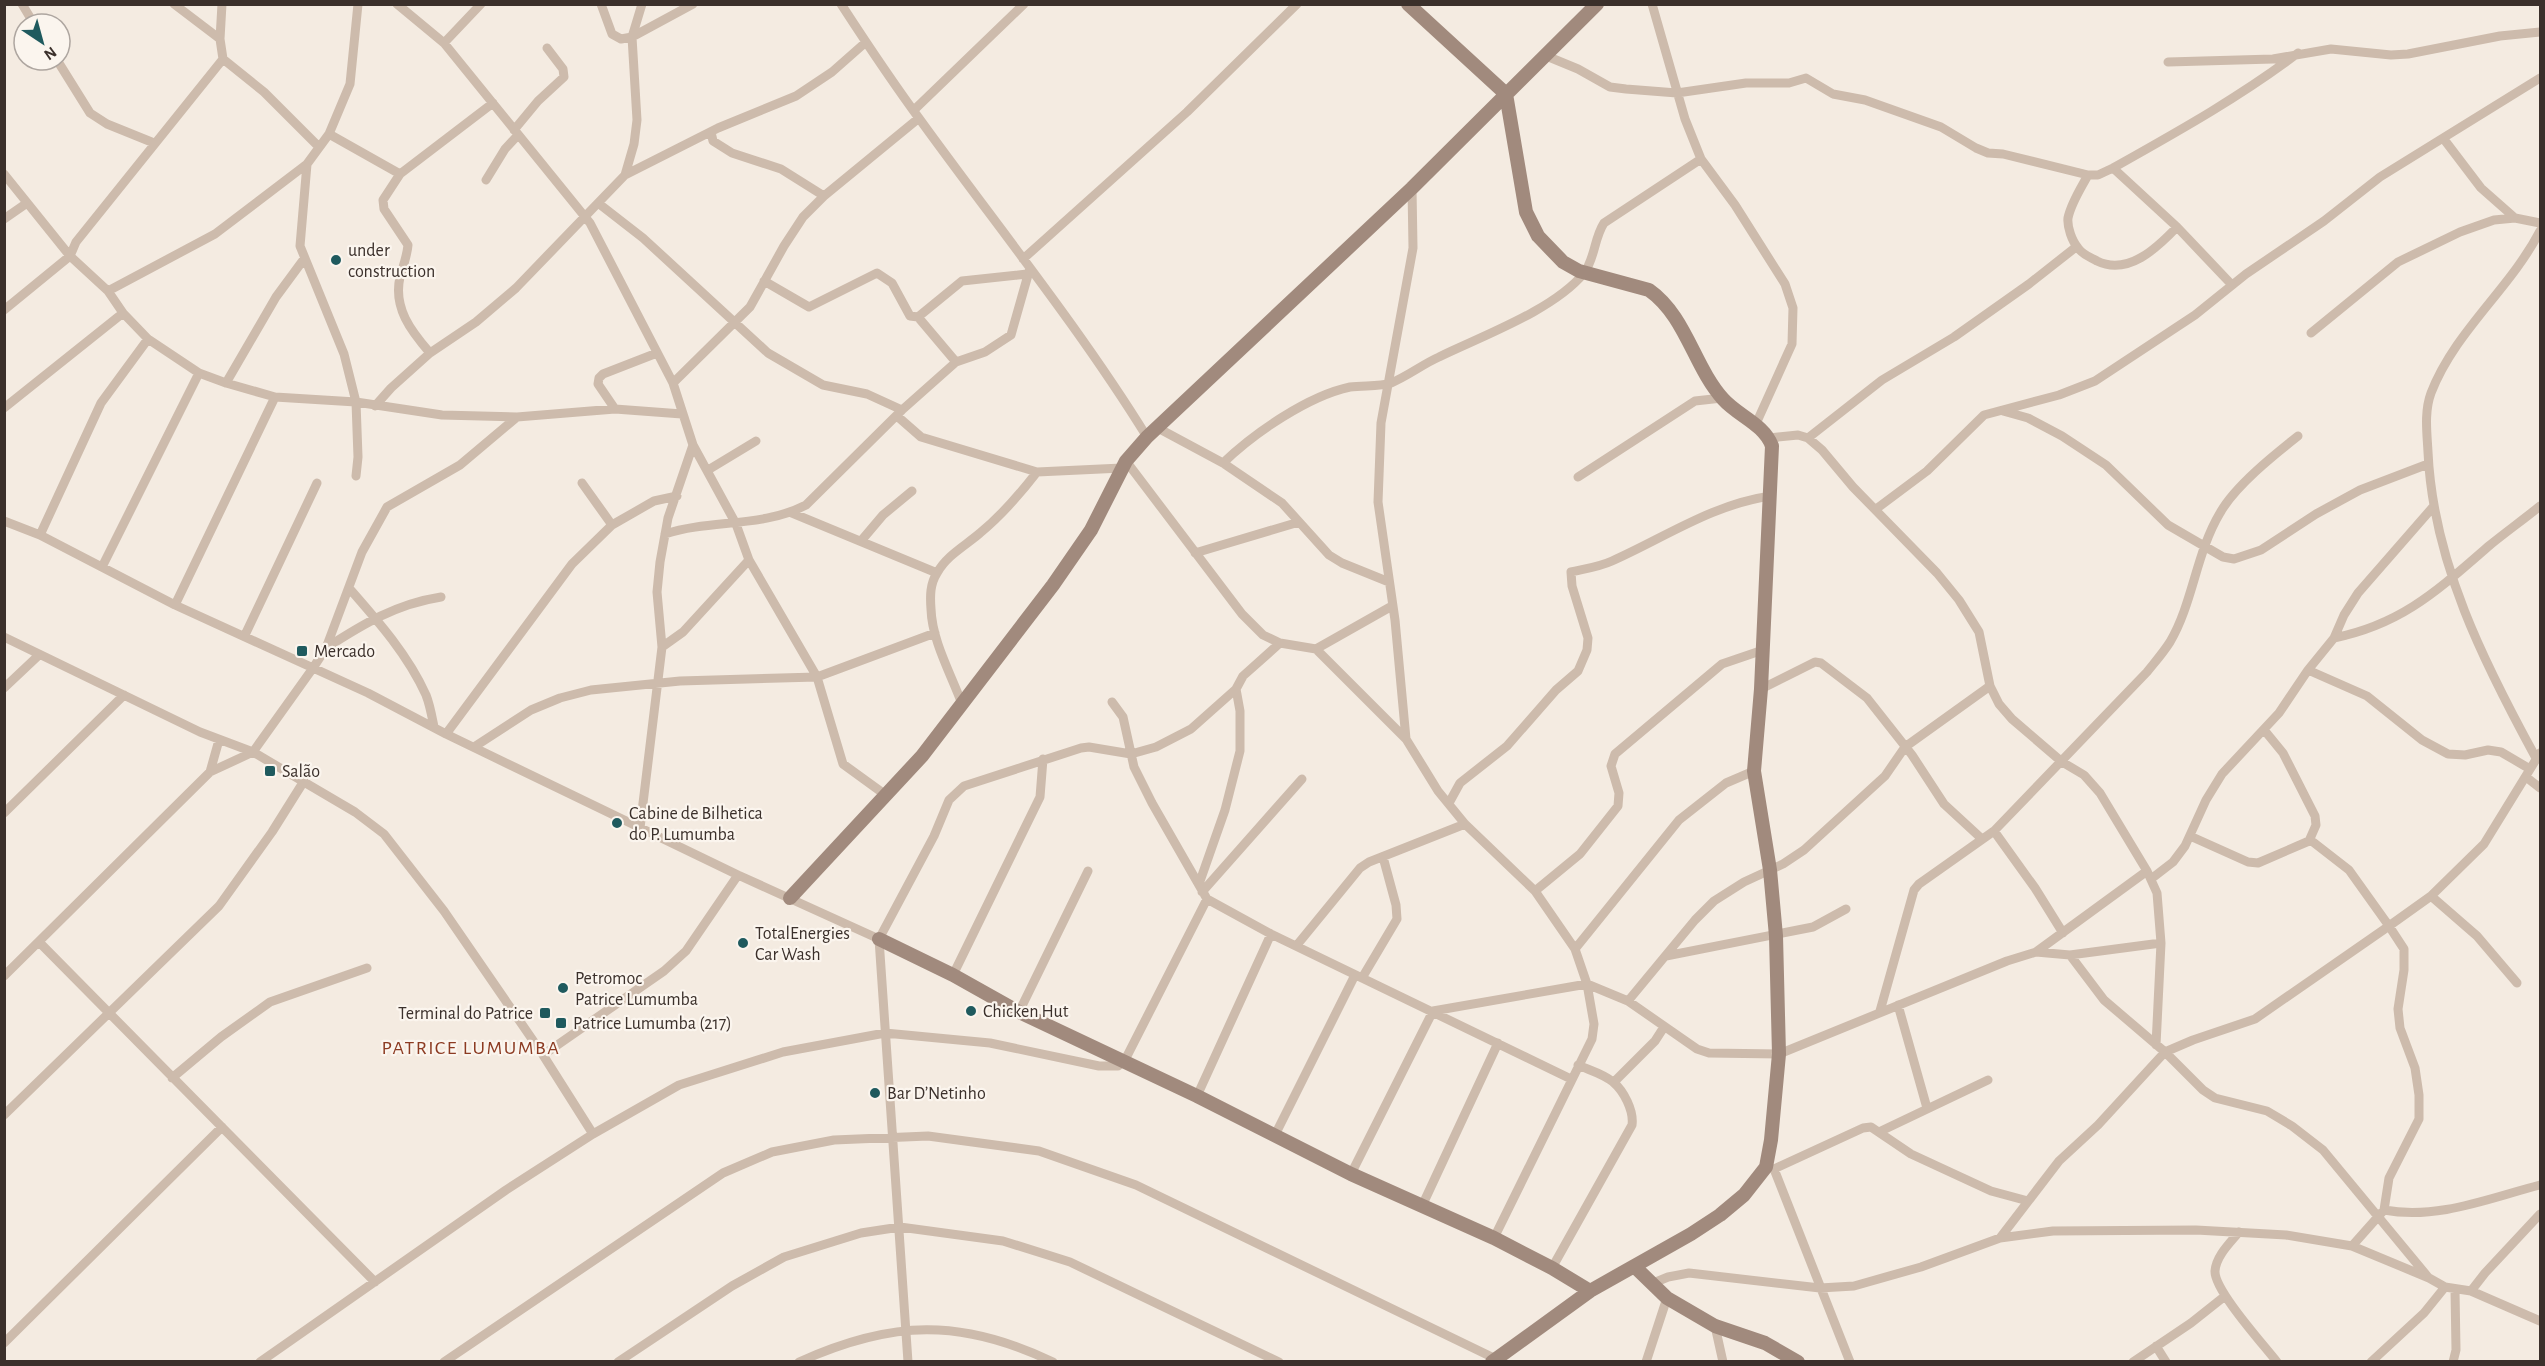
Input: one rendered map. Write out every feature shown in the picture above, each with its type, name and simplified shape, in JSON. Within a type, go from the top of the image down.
[{"type":"street","points":[[174,4],[219,39]]},
{"type":"street","points":[[222,4],[219,39],[223,58],[264,92],[319,147]]},
{"type":"street","points":[[108,291],[216,234],[307,164],[329,134],[351,84],[358,4]]},
{"type":"street","points":[[444,43],[481,4]]},
{"type":"street","points":[[601,4],[612,34],[621,39],[632,37],[693,4]]},
{"type":"street","points":[[625,176],[634,144],[637,120],[632,37],[642,4]]},
{"type":"street","points":[[841,4],[916,114],[1023,259],[1029,271],[1151,432],[1223,463],[1282,503],[1329,555],[1342,563],[1389,582]]},
{"type":"street","points":[[673,383],[750,307],[793,231],[824,196],[916,114],[1024,4]]},
{"type":"street","points":[[1023,259],[1187,112],[1297,4]]},
{"type":"street","points":[[1408,4],[1506,94],[1526,212],[1538,236],[1548,249],[1563,262],[1585,272],[1648,290],[1658,296],[1670,310],[1722,398],[1763,430],[1772,446],[1761,689],[1754,771],[1770,870],[1776,936],[1779,1054],[1770,1168],[1792,1211],[1850,1362]]},
{"type":"street","points":[[790,898],[888,796],[922,756],[1053,585],[1091,530],[1124,465],[1151,432],[1412,188],[1597,4]]},
{"type":"street","points":[[1652,4],[1677,93],[1701,159],[1735,205],[1785,284],[1793,308],[1792,344],[1755,426]]},
{"type":"street","points":[[398,5],[444,43],[590,223],[673,383],[693,445],[736,524],[749,560],[817,677],[843,764],[888,796]]},
{"type":"street","points":[[2168,62],[2273,59],[2331,49],[2391,55],[2408,54],[2500,36],[2541,32]]},
{"type":"street","points":[[375,406],[391,388],[430,353],[476,322],[516,288],[583,216],[625,176],[711,132],[796,96],[832,72],[866,42]]},
{"type":"street","points":[[486,180],[538,101],[564,77],[563,69],[547,48]]},
{"type":"street","points":[[1544,55],[1578,69],[1610,87],[1677,93],[1746,83],[1789,83],[1806,78],[1833,94],[1865,100],[1941,127],[1988,153],[2003,154],[2088,175],[2098,175],[2215,111],[2298,53]]},
{"type":"street","points":[[4,310],[70,256],[76,242],[223,58]]},
{"type":"street","points":[[64,72],[90,113],[107,124],[154,143]]},
{"type":"street","points":[[1876,508],[1927,471],[1971,426],[1984,416],[2094,381],[2195,315],[2232,285],[2324,221],[2380,177],[2541,78]]},
{"type":"street","points":[[430,353],[404,320],[399,302],[399,280],[408,245],[384,209],[383,200],[400,174],[493,103]]},
{"type":"street","points":[[711,132],[715,143],[732,153],[781,169],[824,196]]},
{"type":"street","points":[[329,134],[400,174]]},
{"type":"street","points":[[2443,138],[2481,188],[2515,218]]},
{"type":"street","points":[[1223,463],[1257,433],[1324,395],[1351,387],[1389,383],[1536,311],[1569,288],[1585,272],[1604,223],[1701,159]]},
{"type":"street","points":[[307,164],[300,237],[304,259],[344,354],[356,402],[358,456],[356,476]]},
{"type":"street","points":[[2113,168],[2177,227],[2232,285]]},
{"type":"street","points":[[4,174],[70,256],[108,291],[123,313],[148,339],[199,373],[226,383],[275,397],[356,402],[442,415],[517,417],[615,409],[682,414]]},
{"type":"street","points":[[2088,175],[2068,219],[2069,230],[2076,246],[2084,255],[2109,267],[2128,263],[2151,251],[2177,227]]},
{"type":"street","points":[[1406,739],[1378,502],[1381,423],[1413,248],[1412,188]]},
{"type":"street","points":[[4,219],[27,203]]},
{"type":"street","points":[[598,203],[643,238],[768,353],[823,385],[867,394],[900,413],[921,437],[1037,472],[1124,465]]},
{"type":"street","points":[[2311,333],[2398,262],[2460,232],[2494,220],[2515,218],[2541,223]]},
{"type":"street","points":[[2000,1238],[2059,1161],[2098,1125],[2165,1052],[2255,1019],[2431,896],[2484,844],[2539,757],[2485,659],[2456,591],[2433,507],[2426,420],[2431,394],[2450,356],[2541,231]]},
{"type":"street","points":[[1808,438],[1882,380],[1954,337],[2029,284],[2076,246]]},
{"type":"street","points":[[226,383],[276,297],[304,259]]},
{"type":"street","points":[[918,317],[962,281],[1029,271]]},
{"type":"street","points":[[665,534],[687,527],[736,524],[792,513],[806,505],[956,362],[985,352],[1011,335],[1029,271]]},
{"type":"street","points":[[764,281],[809,307],[877,273],[892,283],[910,316],[918,317],[956,362]]},
{"type":"street","points":[[4,408],[123,313]]},
{"type":"street","points":[[40,535],[101,403],[148,339]]},
{"type":"street","points":[[615,409],[598,384],[599,378],[603,374],[657,353]]},
{"type":"street","points":[[102,567],[199,373]]},
{"type":"street","points":[[175,604],[275,397]]},
{"type":"street","points":[[1578,477],[1695,401],[1722,398]]},
{"type":"street","points":[[2003,411],[2028,418],[2062,436],[2106,465],[2168,525],[2223,557],[2234,559],[2261,550],[2316,514],[2360,490],[2428,464]]},
{"type":"street","points":[[4,976],[210,772],[254,752],[326,648],[362,552],[387,507],[460,465],[517,417]]},
{"type":"street","points":[[1769,438],[1798,435],[1808,438],[1937,573],[1959,600],[1979,632],[1990,686],[1999,704],[2012,719],[2062,762],[2084,776],[2100,793],[2149,875],[2157,893],[2161,943],[2156,1045]]},
{"type":"street","points":[[1880,1011],[1914,890],[1919,884],[1994,831],[2147,672],[2170,642],[2204,546],[2221,510],[2264,463],[2298,436]]},
{"type":"street","points":[[708,470],[756,441]]},
{"type":"street","points":[[640,828],[662,647],[657,592],[665,534],[693,445]]},
{"type":"street","points":[[1124,465],[1242,614],[1263,635],[1280,643],[1316,649],[1406,739],[1438,791],[1465,824],[1535,891],[1575,949],[1587,984],[1594,1024],[1592,1039],[1494,1238]]},
{"type":"street","points":[[962,704],[935,633],[930,610],[931,587],[936,573],[948,558],[1011,504],[1037,472]]},
{"type":"street","points":[[245,635],[317,483]]},
{"type":"street","points":[[582,483],[612,525]]},
{"type":"street","points":[[861,541],[883,515],[912,492]]},
{"type":"street","points":[[446,734],[572,564],[612,525],[654,501],[677,496]]},
{"type":"street","points":[[1449,803],[1460,783],[1507,746],[1556,690],[1578,671],[1587,650],[1588,638],[1572,586],[1571,572],[1609,562],[1737,503],[1771,496]]},
{"type":"street","points":[[2334,638],[2392,619],[2439,590],[2491,544],[2541,506]]},
{"type":"street","points":[[1433,1011],[1587,984],[1628,1001],[1697,1049],[1709,1053],[1779,1054],[1880,1011],[2007,961],[2036,952],[2149,875],[2173,862],[2190,836],[2206,800],[2222,774],[2265,730],[2334,638],[2344,615],[2358,593],[2433,507]]},
{"type":"street","points":[[792,513],[936,573]]},
{"type":"street","points":[[4,521],[40,535],[175,604],[245,635],[738,875],[879,939],[953,975],[1019,1012],[1125,1060],[1351,1174],[1494,1238],[1590,1291]]},
{"type":"street","points":[[1195,554],[1299,522]]},
{"type":"street","points":[[662,647],[683,632],[749,560]]},
{"type":"street","points":[[349,588],[375,617],[410,664],[427,697],[434,727]]},
{"type":"street","points":[[326,648],[375,617],[422,600],[441,597]]},
{"type":"street","points":[[1316,649],[1392,606]]},
{"type":"street","points":[[474,747],[531,710],[560,698],[591,690],[657,682],[817,677],[935,633]]},
{"type":"street","points":[[4,637],[219,740],[254,752],[355,812],[390,842],[444,910],[543,1055],[593,1134]]},
{"type":"street","points":[[908,1362],[879,939],[955,792],[964,786],[1043,759],[1089,747],[1131,754],[1156,747],[1191,729],[1236,689],[1243,676],[1280,643]]},
{"type":"street","points":[[1535,891],[1580,854],[1618,806],[1619,793],[1611,766],[1615,754],[1722,664],[1763,650]]},
{"type":"street","points":[[4,688],[39,655]]},
{"type":"street","points":[[1761,689],[1815,662],[1821,663],[1867,698],[1905,747],[1944,804],[1982,839]]},
{"type":"street","points":[[2308,670],[2367,696],[2422,740],[2448,754],[2488,750],[2501,752],[2528,773],[2541,788]]},
{"type":"street","points":[[1628,1001],[1695,920],[1714,901],[1804,850],[1885,776],[1905,747],[1990,686]]},
{"type":"street","points":[[260,1362],[506,1190],[593,1134],[679,1084],[783,1052],[885,1033],[990,1043],[1099,1066],[1118,1066],[1125,1060],[1203,891],[1240,751],[1240,711],[1236,689]]},
{"type":"street","points":[[4,813],[124,695]]},
{"type":"street","points":[[1112,702],[1123,717],[1134,767],[1203,891],[1271,934],[1571,1079]]},
{"type":"street","points":[[2190,836],[2248,862],[2258,863],[2309,841],[2316,825],[2315,816],[2283,753],[2265,730]]},
{"type":"street","points":[[210,772],[219,740]]},
{"type":"street","points":[[953,975],[1040,797],[1043,759]]},
{"type":"street","points":[[1575,949],[1679,820],[1726,783],[1754,771]]},
{"type":"street","points":[[1203,891],[1302,779]]},
{"type":"street","points":[[4,1115],[219,906],[272,832],[304,781]]},
{"type":"street","points":[[1297,945],[1360,867],[1369,861],[1465,824]]},
{"type":"street","points":[[1994,831],[2035,888],[2062,933]]},
{"type":"street","points":[[2309,841],[2324,848],[2349,870],[2404,949],[2404,970],[2398,1009],[2400,1028],[2409,1046],[2415,1068],[2419,1095],[2419,1119],[2389,1178],[2381,1213],[2352,1246]]},
{"type":"street","points":[[1275,1135],[1358,976],[1397,919],[1396,905],[1383,857]]},
{"type":"street","points":[[1019,1012],[1088,872]]},
{"type":"street","points":[[543,1055],[664,971],[686,951],[738,875]]},
{"type":"street","points":[[2431,896],[2477,936],[2517,983]]},
{"type":"street","points":[[1666,956],[1813,927],[1846,909]]},
{"type":"street","points":[[1197,1096],[1271,934]]},
{"type":"street","points":[[39,942],[375,1282]]},
{"type":"street","points":[[2036,952],[2070,955],[2161,943]]},
{"type":"street","points":[[2070,955],[2104,1000],[2165,1052],[2204,1090],[2215,1098],[2267,1111],[2292,1126],[2323,1150],[2381,1213],[2429,1278]]},
{"type":"street","points":[[172,1078],[221,1037],[270,1002],[367,968]]},
{"type":"street","points":[[1898,1005],[1927,1108]]},
{"type":"street","points":[[1351,1174],[1433,1011]]},
{"type":"street","points":[[1614,1082],[1655,1041],[1664,1028]]},
{"type":"street","points":[[1422,1206],[1498,1043]]},
{"type":"street","points":[[1552,1268],[1632,1125],[1633,1116],[1630,1107],[1614,1082],[1578,1065]]},
{"type":"street","points":[[1881,1131],[1988,1080]]},
{"type":"street","points":[[4,1343],[222,1127]]},
{"type":"street","points":[[444,1362],[723,1173],[772,1152],[834,1140],[928,1136],[1039,1151],[1136,1185],[1494,1360],[1590,1291],[1635,1267],[1720,1215],[1744,1195],[1770,1168],[1863,1128],[1871,1127],[1881,1131],[1911,1154],[1991,1191],[2028,1201]]},
{"type":"street","points":[[2381,1213],[2449,1210],[2541,1185]]},
{"type":"street","points":[[2471,1291],[2541,1214]]},
{"type":"street","points":[[618,1362],[732,1286],[784,1257],[861,1233],[900,1227],[1003,1241],[1070,1262],[1279,1362]]},
{"type":"street","points":[[1651,1284],[1668,1277],[1689,1273],[1820,1288],[1854,1286],[1921,1267],[2000,1238],[2053,1231],[2240,1232],[2286,1235],[2352,1246],[2445,1287],[2471,1291],[2541,1321]]},
{"type":"street","points":[[2240,1232],[2218,1259],[2215,1272],[2217,1283],[2277,1362]]},
{"type":"street","points":[[1635,1267],[1667,1298],[1714,1326],[1765,1343],[1798,1362]]},
{"type":"street","points":[[2371,1362],[2424,1313],[2445,1287]]},
{"type":"street","points":[[2453,1362],[2456,1350],[2455,1290]]},
{"type":"street","points":[[2133,1362],[2191,1323],[2225,1296]]},
{"type":"street","points":[[1646,1362],[1667,1298]]},
{"type":"street","points":[[1714,1326],[1723,1362]]},
{"type":"street","points":[[799,1362],[826,1350],[867,1337],[905,1329],[948,1330],[991,1336],[1053,1362]]},
{"type":"street","points":[[2156,1346],[2166,1362]]},
{"type":"place","name":"under construction","points":[[336,260]]},
{"type":"place","name":"Mercado","points":[[302,651]]},
{"type":"place","name":"Salão","points":[[270,771]]},
{"type":"place","name":"Cabine de Bilhetica do P. Lumumba","points":[[617,823]]},
{"type":"place","name":"TotalEnergies Car Wash","points":[[743,943]]},
{"type":"place","name":"Petromoc Patrice Lumumba","points":[[563,988]]},
{"type":"place","name":"Chicken Hut","points":[[971,1011]]},
{"type":"place","name":"Terminal do Patrice","points":[[545,1013]]},
{"type":"place","name":"Patrice Lumumba (217)","points":[[561,1023]]},
{"type":"place","name":"Bar D’Netinho","points":[[875,1093]]},
{"type":"district","name":"PATRICE LUMUMBA","points":[[471,1047]]}]
